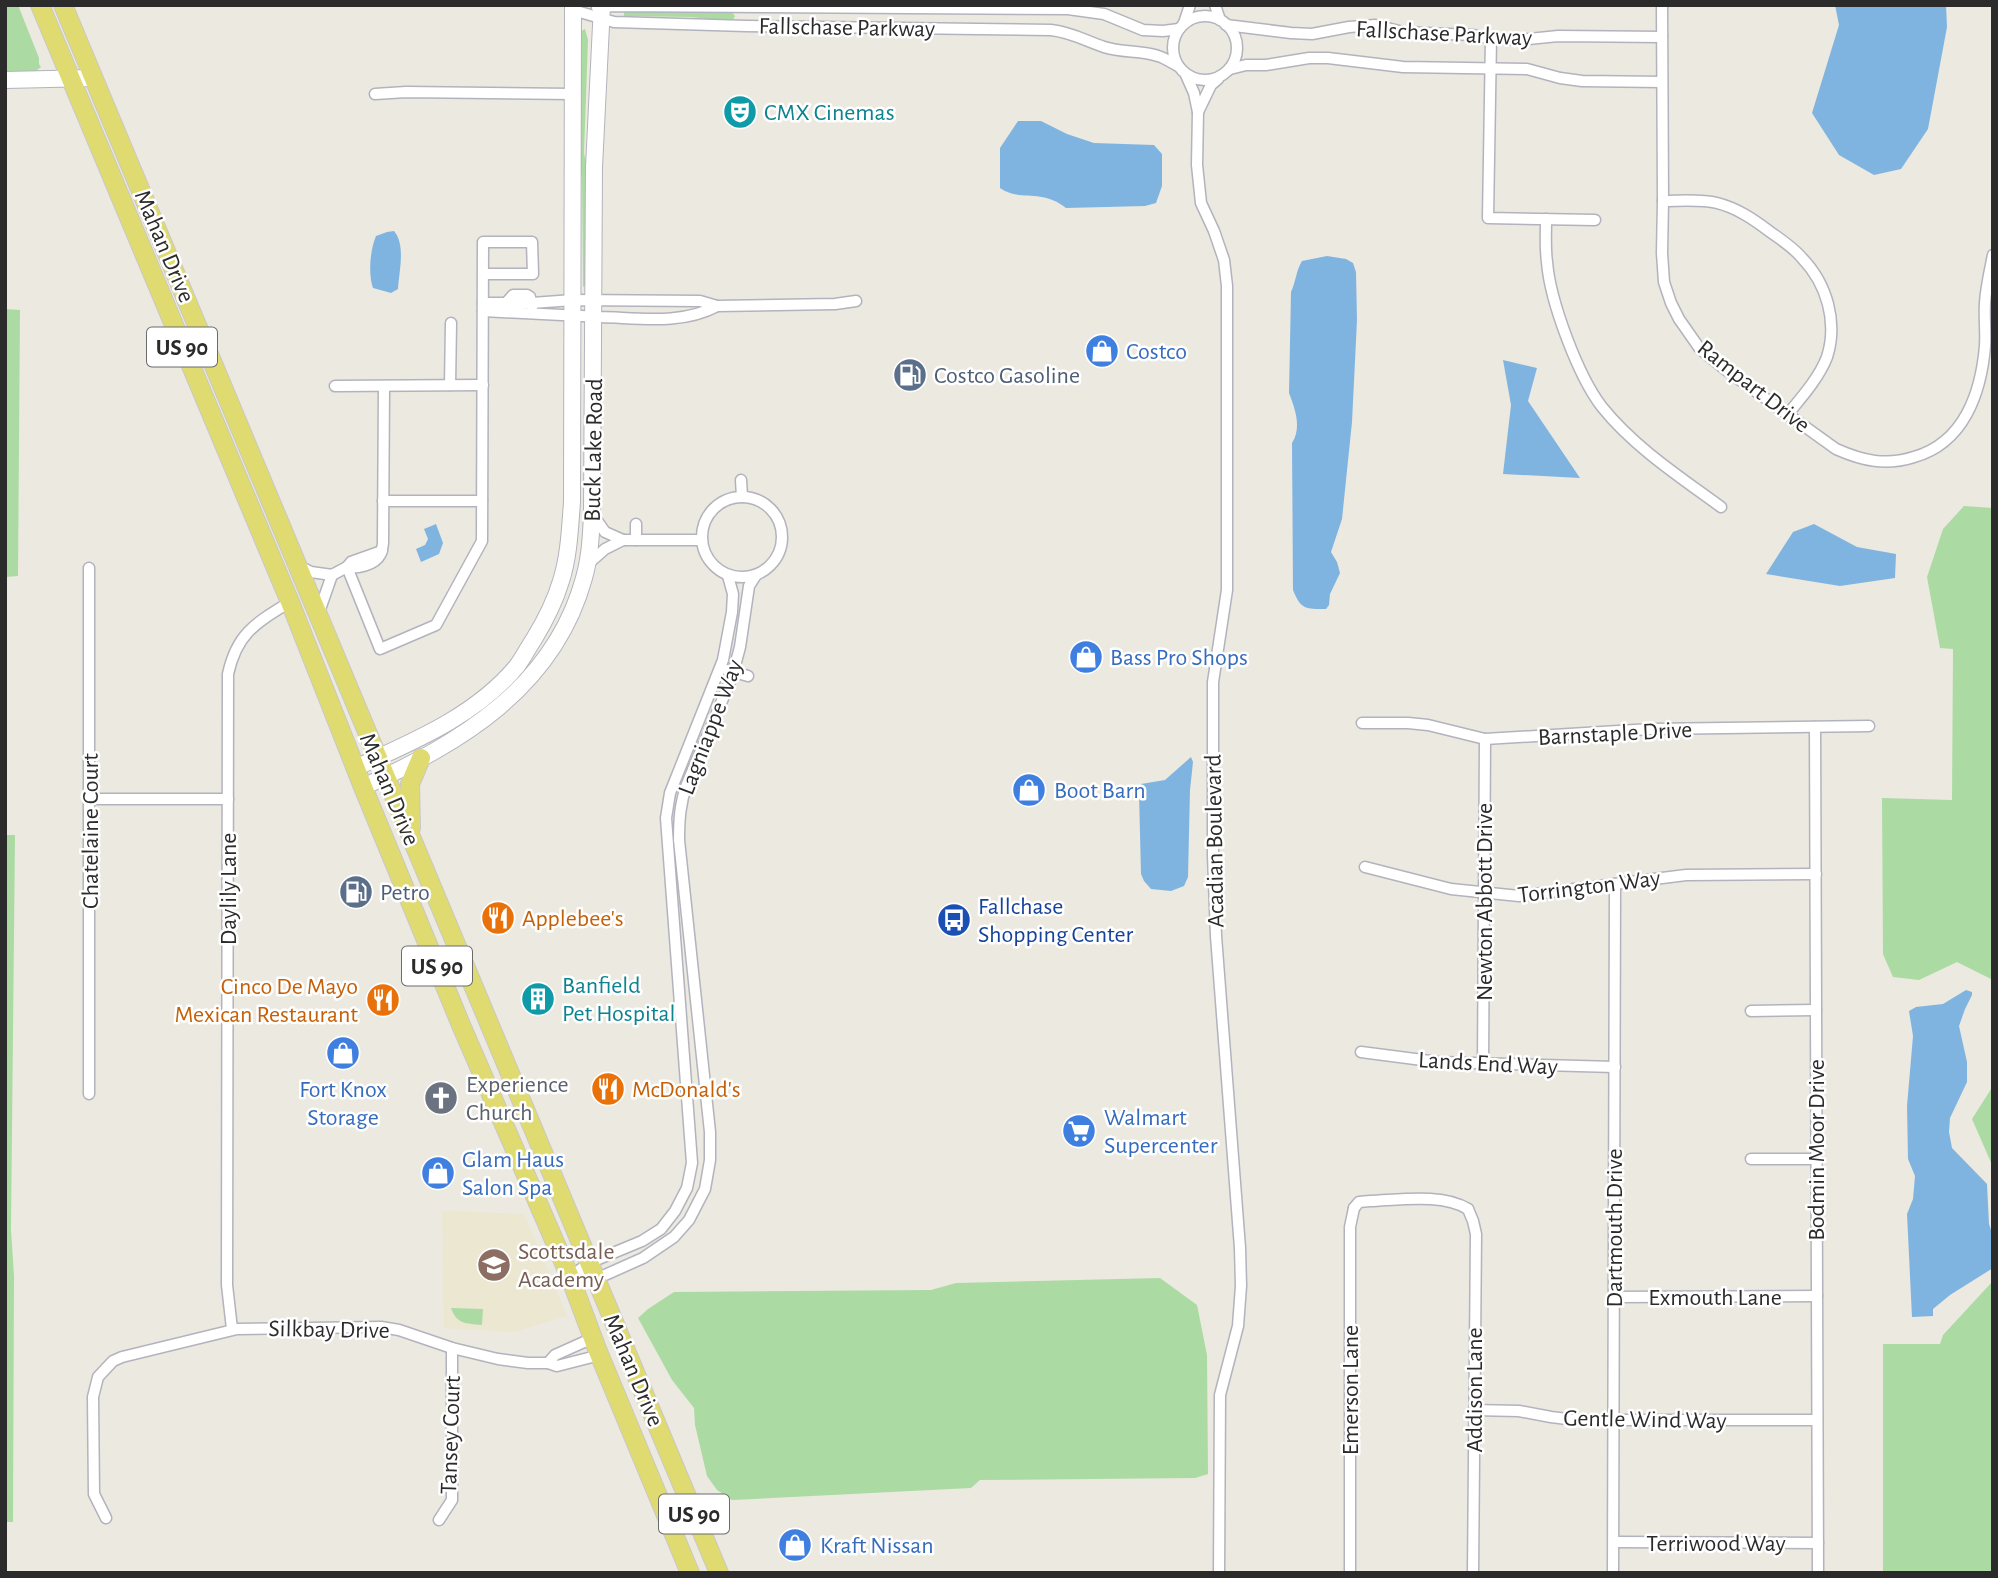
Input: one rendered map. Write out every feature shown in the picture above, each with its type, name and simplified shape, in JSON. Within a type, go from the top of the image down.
[{"type":"main road","name":"Mahan Drive","points":[[40,5],[290,602],[355,768],[475,1059],[570,1278],[690,1573]]},
{"type":"main road","name":"Mahan Drive","points":[[63,5],[719,1573]]},
{"type":"main road","points":[[573,8],[593,30],[587,150],[594,167]]},
{"type":"main road","name":"Buck Lake Road","points":[[355,768],[444,725],[474,706],[501,683],[518,665],[548,614],[561,583],[572,502],[573,8]]},
{"type":"main road","name":"Buck Lake Road","points":[[363,787],[476,726],[509,699],[538,668],[561,634],[577,597],[587,565],[593,514],[594,167],[605,13]]},
{"type":"main road","points":[[5,80],[94,78]]},
{"type":"main road","points":[[228,458],[242,458],[261,477]]},
{"type":"main road","points":[[411,839],[410,784],[421,758]]},
{"type":"main road","points":[[475,1059],[485,1056],[507,1067]]},
{"type":"street","points":[[1190,5],[1172,48],[1174,58],[1182,71],[1203,81],[1225,72],[1234,62],[1237,46],[1215,5]]},
{"type":"street","name":"Rampart Drive","points":[[1662,5],[1664,282],[1679,319],[1700,349],[1787,415],[1836,449],[1869,461],[1906,460],[1944,443],[1958,430],[1978,387],[1984,355],[1985,303],[1993,255]]},
{"type":"street","points":[[746,6],[746,26]]},
{"type":"street","name":"Fallschase Parkway","points":[[605,13],[746,6],[984,7],[1086,10],[1104,14],[1143,30],[1163,31],[1182,26]]},
{"type":"street","points":[[984,7],[984,29]]},
{"type":"street","name":"Fallschase Parkway","points":[[573,8],[746,26],[1030,29],[1065,32],[1103,47],[1161,56],[1182,71]]},
{"type":"street","points":[[1182,26],[1201,16],[1223,22]]},
{"type":"street","name":"Fallschase Parkway","points":[[1223,22],[1302,34],[1375,25],[1403,32],[1519,40],[1558,36],[1662,37]]},
{"type":"street","points":[[1491,38],[1488,218],[1595,220]]},
{"type":"street","name":"Fallschase Parkway","points":[[1225,72],[1246,65],[1328,58],[1403,67],[1527,69],[1582,81],[1662,82]]},
{"type":"street","name":"Acadian Boulevard","points":[[1182,71],[1194,93],[1198,112],[1198,186],[1224,260],[1227,286],[1227,590],[1213,682],[1213,855],[1216,936],[1241,1286],[1238,1326],[1220,1395],[1219,1573]]},
{"type":"street","name":"Acadian Boulevard","points":[[1198,112],[1211,85],[1225,72]]},
{"type":"street","points":[[375,94],[572,94]]},
{"type":"street","points":[[1663,201],[1715,203],[1737,210],[1751,217],[1792,248],[1813,271],[1826,295],[1832,318],[1830,342],[1826,359],[1817,376],[1787,415]]},
{"type":"street","points":[[1546,219],[1547,264],[1554,296],[1581,371],[1602,406],[1630,436],[1721,507]]},
{"type":"street","points":[[347,567],[380,649],[436,625],[482,541],[483,274],[484,242],[532,242],[533,274],[483,274]]},
{"type":"street","points":[[483,307],[595,308],[700,301],[717,306],[856,301]]},
{"type":"street","points":[[483,307],[506,303],[532,308],[595,308],[667,319],[702,314],[717,306]]},
{"type":"street","points":[[450,385],[451,323]]},
{"type":"street","points":[[335,386],[483,385]]},
{"type":"street","points":[[299,566],[311,572],[332,575],[347,567],[354,569],[373,562],[380,557],[383,543],[384,386]]},
{"type":"street","points":[[741,480],[742,497]]},
{"type":"street","points":[[742,497],[755,499],[768,506],[777,517],[782,544],[777,557],[768,568],[756,575],[742,578],[728,576],[716,569],[707,558],[702,528],[717,505],[742,497]]},
{"type":"street","points":[[383,501],[482,501]]},
{"type":"street","points":[[593,514],[605,532],[623,540],[702,540]]},
{"type":"street","points":[[636,524],[636,541]]},
{"type":"street","points":[[587,565],[605,549],[623,540]]},
{"type":"street","name":"Chatelaine Court","points":[[89,568],[89,1094]]},
{"type":"street","points":[[317,616],[332,575]]},
{"type":"street","name":"Lagniappe Way","points":[[570,1278],[643,1258],[674,1237],[689,1220],[705,1189],[710,1160],[710,1132],[679,840],[681,807],[687,784],[734,672],[749,586],[756,575]]},
{"type":"street","name":"Lagniappe Way","points":[[570,1278],[593,1271],[661,1229],[675,1211],[687,1188],[692,1163],[666,818],[670,793],[720,668],[732,612],[733,590],[728,576]]},
{"type":"street","name":"Daylily Lane","points":[[232,1329],[227,1284],[228,674],[233,654],[253,626],[290,602]]},
{"type":"street","points":[[720,668],[748,676]]},
{"type":"street","name":"Barnstaple Drive","points":[[1362,723],[1428,725],[1485,739],[1664,728],[1869,726]]},
{"type":"street","name":"Bodmin Moor Drive","points":[[1815,727],[1818,1573]]},
{"type":"street","name":"Newton Abbott Drive","points":[[1483,1065],[1485,739]]},
{"type":"street","points":[[90,799],[228,799]]},
{"type":"street","points":[[668,806],[681,807]]},
{"type":"street","name":"Torrington Way","points":[[1365,867],[1421,882],[1519,896],[1686,875],[1816,874]]},
{"type":"street","name":"Dartmouth Drive","points":[[1614,1573],[1615,884]]},
{"type":"street","points":[[674,920],[688,917]]},
{"type":"street","points":[[1751,1011],[1816,1010]]},
{"type":"street","points":[[683,1032],[700,1031]]},
{"type":"street","name":"Lands End Way","points":[[1361,1052],[1392,1058],[1483,1065],[1615,1067]]},
{"type":"street","points":[[1751,1159],[1816,1158]]},
{"type":"street","name":"Emerson Lane","points":[[1350,1573],[1350,1205],[1370,1201],[1445,1200],[1471,1206]]},
{"type":"street","name":"Addison Lane","points":[[1471,1206],[1476,1234],[1473,1573]]},
{"type":"street","name":"Exmouth Lane","points":[[1614,1297],[1816,1296]]},
{"type":"street","name":"Silkbay Drive","points":[[107,1518],[94,1494],[93,1397],[98,1377],[122,1357],[232,1329],[255,1327],[381,1327],[498,1359],[557,1366],[565,1365],[597,1346]]},
{"type":"street","points":[[548,1363],[555,1355],[597,1346]]},
{"type":"street","name":"Tansey Court","points":[[439,1520],[452,1500],[452,1348]]},
{"type":"street","name":"Gentle Wind Way","points":[[1474,1410],[1519,1411],[1575,1419],[1817,1420]]},
{"type":"street","name":"Terriwood Way","points":[[1614,1542],[1818,1544]]},
{"type":"shaded area","name":"Scottsdale Academy","points":[[442,1211],[524,1214],[567,1316],[514,1332],[444,1328]]},
{"type":"green space","points":[[5,5],[18,5],[39,58],[41,67],[32,74],[5,73]]},
{"type":"green space","points":[[624,10],[732,12],[735,16],[733,20],[726,21],[691,17],[624,16]]},
{"type":"green space","points":[[585,29],[588,40],[584,153],[589,178],[587,280],[583,287],[582,177],[577,156],[579,40],[581,31]]},
{"type":"green space","points":[[5,309],[20,310],[18,576],[5,577]]},
{"type":"green space","points":[[1964,506],[1993,508],[1993,980],[1957,962],[1919,980],[1893,977],[1883,954],[1882,798],[1952,800],[1953,649],[1940,648],[1927,577],[1943,529]]},
{"type":"green space","points":[[5,835],[15,835],[11,1230],[14,1276],[13,1522],[5,1522]]},
{"type":"green space","points":[[1993,1086],[1993,1167],[1972,1119]]},
{"type":"green space","points":[[1160,1278],[1197,1305],[1207,1355],[1208,1474],[1195,1478],[980,1480],[971,1488],[732,1500],[717,1490],[707,1476],[695,1425],[694,1408],[672,1380],[638,1318],[674,1292],[931,1290],[956,1283]]},
{"type":"green space","points":[[1993,1281],[1993,1573],[1883,1573],[1883,1344],[1940,1344],[1943,1335]]},
{"type":"green space","points":[[451,1308],[483,1309],[482,1325],[459,1320]]},
{"type":"water","points":[[1835,5],[1946,5],[1947,27],[1928,129],[1901,169],[1874,175],[1839,155],[1812,113],[1839,25]]},
{"type":"water","points":[[1018,121],[1041,121],[1094,143],[1154,145],[1162,154],[1162,186],[1156,203],[1145,206],[1066,208],[1048,198],[1015,194],[1000,188],[1000,148]]},
{"type":"water","points":[[394,231],[400,243],[401,258],[398,289],[391,293],[373,288],[370,262],[376,236]]},
{"type":"water","points":[[1327,256],[1353,263],[1356,272],[1357,320],[1352,422],[1342,519],[1331,552],[1340,573],[1330,594],[1329,605],[1326,609],[1314,609],[1302,605],[1293,590],[1292,443],[1297,424],[1289,393],[1291,292],[1302,261]]},
{"type":"water","points":[[1503,360],[1537,368],[1528,401],[1580,478],[1503,474],[1511,405]]},
{"type":"water","points":[[436,524],[443,543],[439,554],[421,562],[416,549],[425,545],[428,539],[424,529]]},
{"type":"water","points":[[1814,524],[1857,547],[1896,554],[1895,578],[1840,586],[1766,574],[1793,532]]},
{"type":"water","points":[[1191,757],[1193,762],[1188,877],[1184,886],[1171,891],[1151,889],[1141,874],[1141,784],[1165,780]]},
{"type":"water","points":[[1966,990],[1972,992],[1972,995],[1959,1026],[1967,1062],[1967,1082],[1950,1118],[1949,1132],[1952,1148],[1987,1184],[1989,1224],[1993,1236],[1993,1268],[1950,1295],[1933,1309],[1933,1316],[1912,1317],[1907,1214],[1913,1199],[1915,1176],[1908,1159],[1907,1106],[1913,1036],[1909,1011],[1916,1007],[1943,1004]]},
{"type":"place","name":"CMX Cinemas","points":[[740,112]]},
{"type":"place","name":"Costco","points":[[1102,351]]},
{"type":"place","name":"Costco Gasoline","points":[[910,375]]},
{"type":"place","name":"Bass Pro Shops","points":[[1086,657]]},
{"type":"place","name":"Boot Barn","points":[[1029,790]]},
{"type":"place","name":"Petro","points":[[356,892]]},
{"type":"place","name":"Applebee's","points":[[498,918]]},
{"type":"place","name":"Fallchase Shopping Center","points":[[954,920]]},
{"type":"place","name":"Banfield Pet Hospital","points":[[538,999]]},
{"type":"place","name":"Cinco De Mayo Mexican Restaurant","points":[[383,1000]]},
{"type":"place","name":"Fort Knox Storage","points":[[343,1053]]},
{"type":"place","name":"McDonald's","points":[[608,1089]]},
{"type":"place","name":"Experience Church","points":[[441,1098]]},
{"type":"place","name":"Walmart Supercenter","points":[[1079,1131]]},
{"type":"place","name":"Glam Haus Salon Spa","points":[[438,1173]]},
{"type":"place","name":"Scottsdale Academy","points":[[494,1265]]},
{"type":"place","name":"Kraft Nissan","points":[[795,1545]]}]
